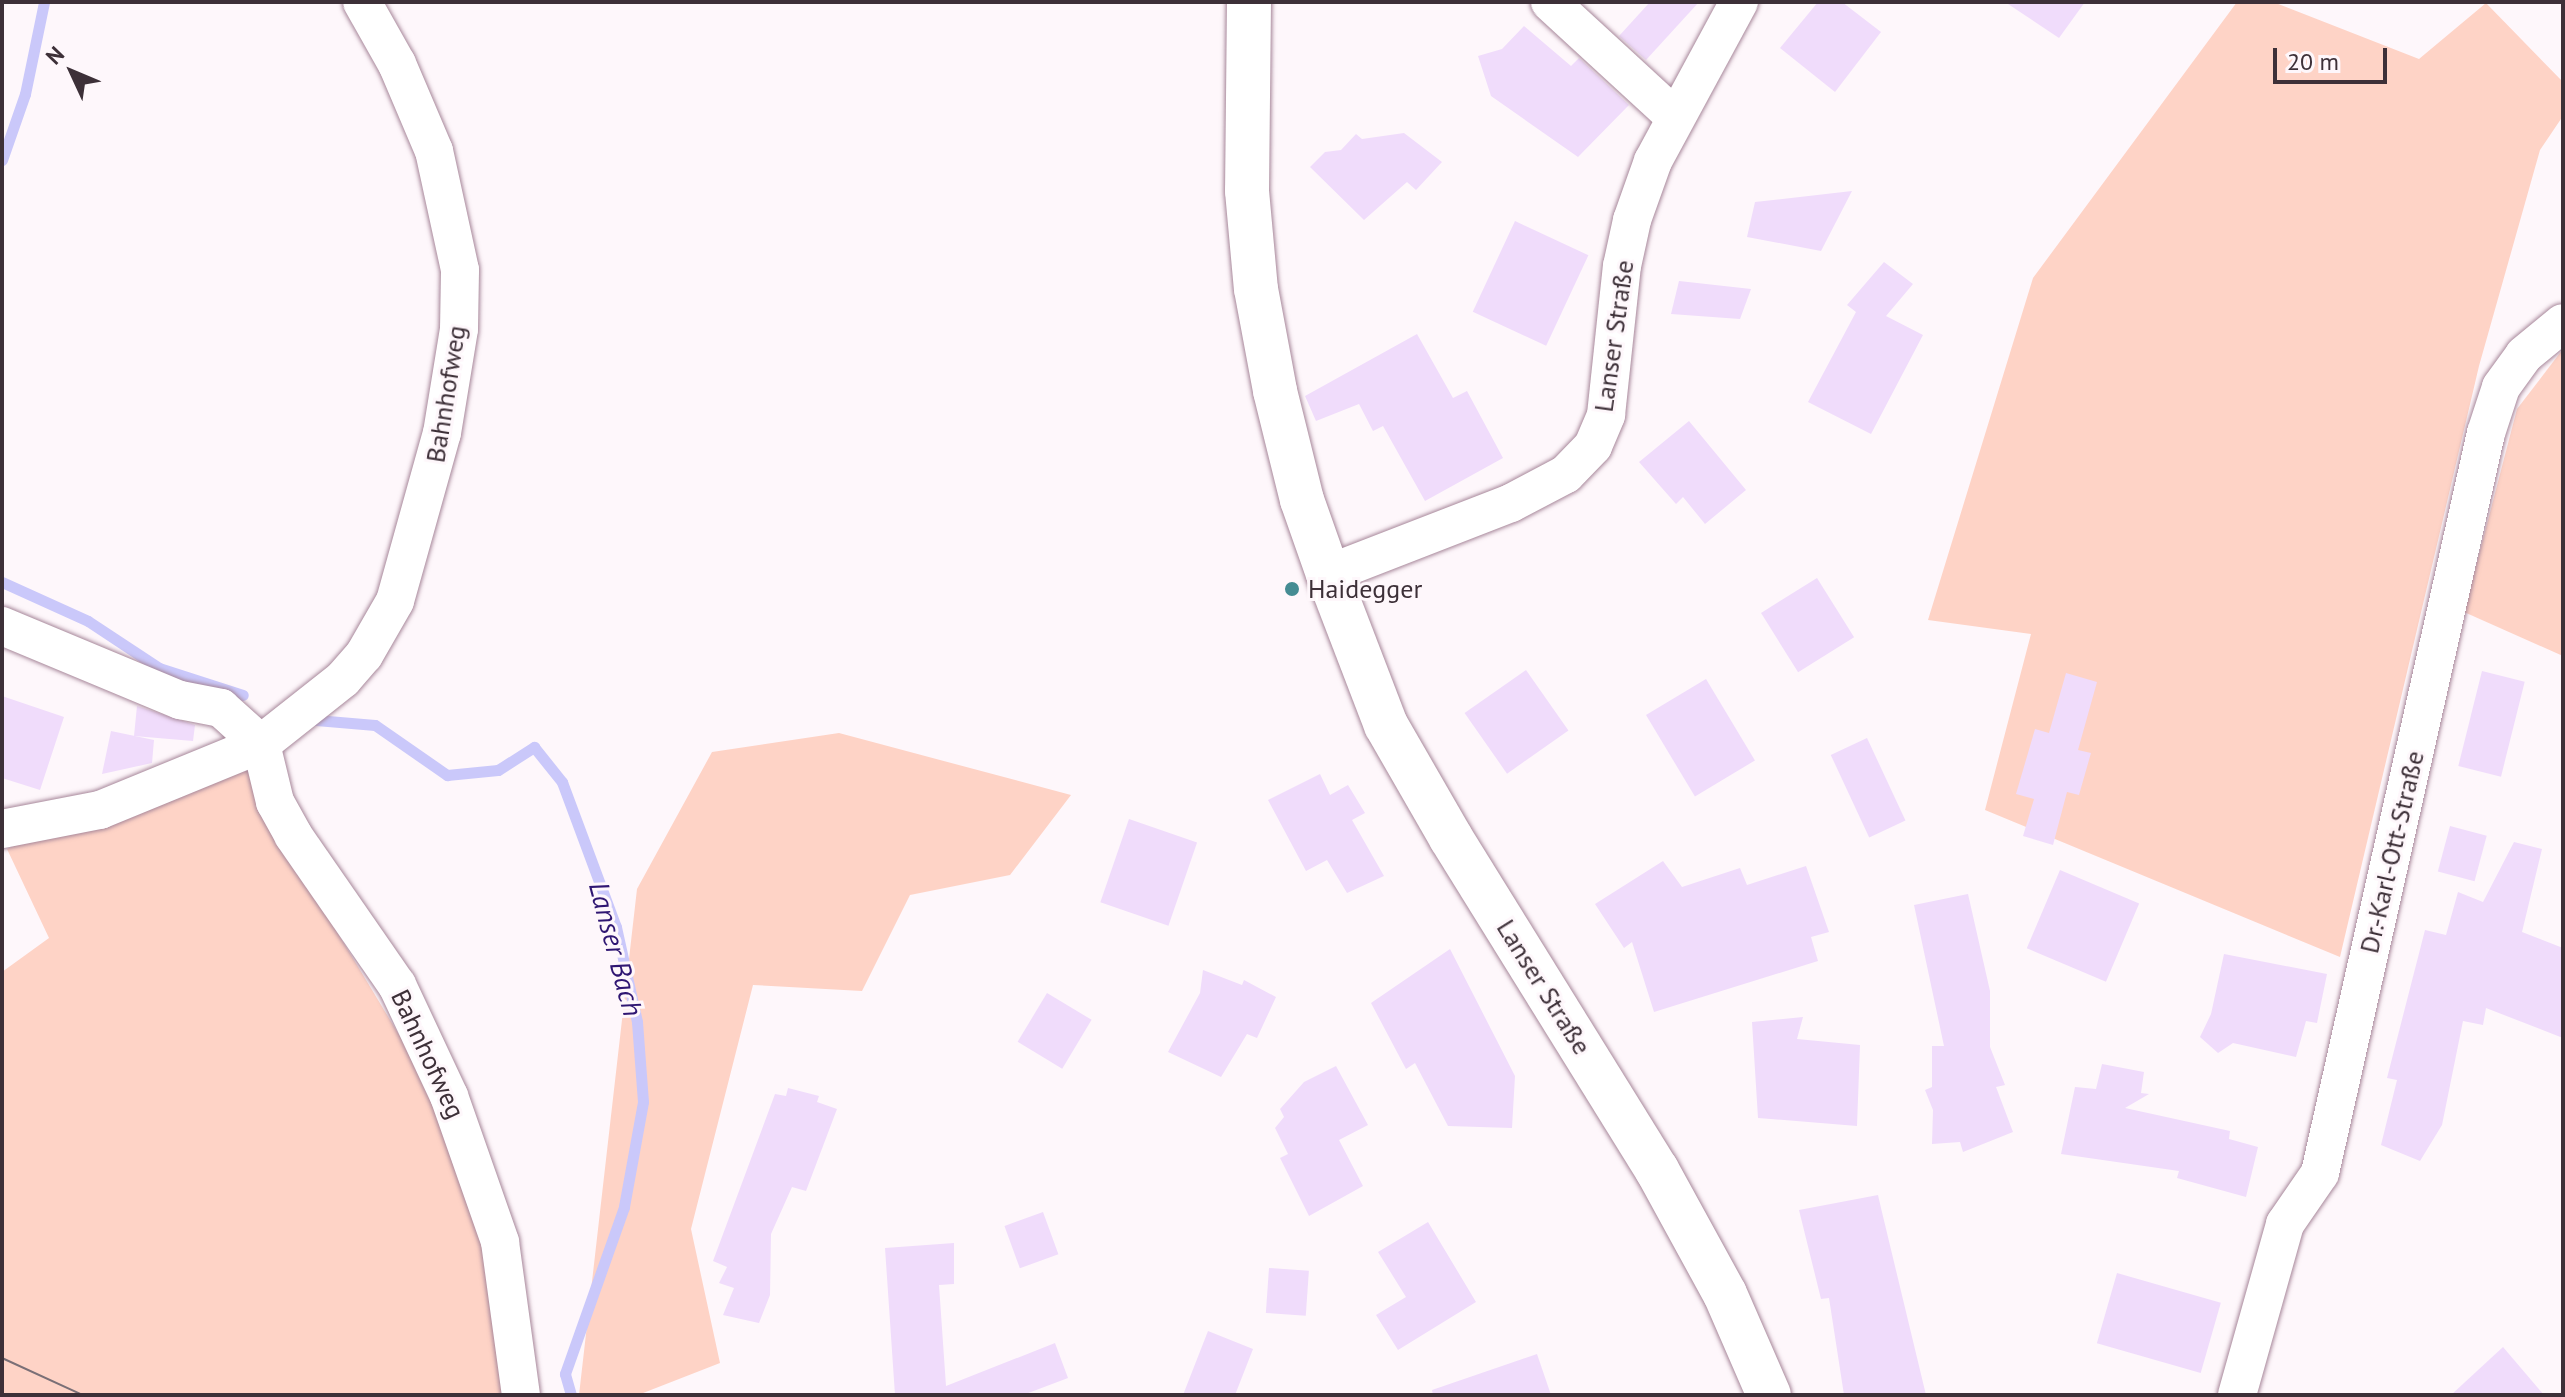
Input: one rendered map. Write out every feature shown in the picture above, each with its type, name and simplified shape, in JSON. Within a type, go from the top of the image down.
[{"type":"main road","name":"Lanser Straße","points":[[1249,2],[1247,191],[1256,289],[1275,391],[1302,500],[1328,574],[1386,725],[1451,838],[1657,1170],[1725,1294],[1769,1395]]},
{"type":"street","name":"Bahnhofweg","points":[[2,829],[100,810],[261,744],[343,679],[364,655],[395,601],[432,475],[459,329],[460,270],[434,151],[397,64],[362,2]]},
{"type":"street","points":[[1550,2],[1675,117]]},
{"type":"street","name":"Lanser Straße","points":[[1328,574],[1511,503],[1566,474],[1593,446],[1606,415],[1622,266],[1632,220],[1675,117],[1739,2]]},
{"type":"street","name":"Dr.-Karl-Ott-Straße","points":[[2237,1395],[2285,1224],[2320,1173],[2486,433],[2501,387],[2524,355],[2563,323]]},
{"type":"street","points":[[2,626],[180,700],[221,708],[261,744]]},
{"type":"street","name":"Bahnhofweg","points":[[261,744],[275,802],[293,835],[397,985],[449,1096],[500,1242],[521,1395]]},
{"type":"shaded area","points":[[2237,2],[2273,2],[2419,59],[2486,3],[2563,82],[2563,116],[2540,150],[2479,366],[2340,957],[1985,810],[2031,634],[1928,620],[2033,278]]},
{"type":"shaded area","points":[[2563,349],[2563,656],[2464,612],[2517,409]]},
{"type":"shaded area","points":[[839,733],[1071,795],[1010,875],[910,895],[862,991],[753,985],[691,1229],[720,1363],[638,1395],[579,1395],[637,889],[712,752]]},
{"type":"shaded area","points":[[238,743],[271,822],[431,1088],[485,1255],[506,1395],[2,1395],[2,972],[49,938],[7,849]]},
{"type":"building","points":[[1650,2],[1699,2],[1646,60],[1619,36]]},
{"type":"building","points":[[1818,2],[1842,2],[1881,32],[1835,92],[1780,48]]},
{"type":"building","points":[[2005,2],[2085,2],[2059,38]]},
{"type":"building","points":[[1524,26],[1571,66],[1579,58],[1629,105],[1578,157],[1491,96],[1478,56],[1502,49]]},
{"type":"building","points":[[1404,133],[1442,162],[1416,190],[1407,182],[1364,220],[1310,167],[1325,152],[1341,150],[1356,134],[1362,139]]},
{"type":"building","points":[[1852,191],[1821,251],[1747,237],[1755,202]]},
{"type":"building","points":[[1515,221],[1588,255],[1546,346],[1473,312]]},
{"type":"building","points":[[1884,262],[1913,284],[1886,316],[1923,335],[1871,434],[1808,402],[1856,312],[1847,305]]},
{"type":"building","points":[[1679,281],[1751,289],[1740,319],[1671,314]]},
{"type":"building","points":[[1417,334],[1453,398],[1467,391],[1503,458],[1425,501],[1383,426],[1373,431],[1359,404],[1316,421],[1305,396]]},
{"type":"building","points":[[1689,421],[1746,490],[1705,524],[1683,497],[1676,504],[1639,462]]},
{"type":"building","points":[[1817,578],[1854,637],[1798,672],[1761,613]]},
{"type":"building","points":[[1526,670],[1568,731],[1507,774],[1465,713]]},
{"type":"building","points":[[2482,671],[2525,682],[2501,777],[2458,766]]},
{"type":"building","points":[[2066,673],[2097,682],[2078,750],[2091,753],[2079,795],[2067,792],[2053,845],[2023,836],[2034,799],[2016,794],[2035,729],[2049,733]]},
{"type":"building","points":[[1706,679],[1755,760],[1695,796],[1646,715]]},
{"type":"building","points":[[2,696],[64,717],[40,790],[2,778]]},
{"type":"building","points":[[137,706],[195,725],[193,741],[134,736]]},
{"type":"building","points":[[111,731],[154,740],[152,763],[102,774]]},
{"type":"building","points":[[1867,738],[1905,820],[1869,837],[1831,755]]},
{"type":"building","points":[[1320,774],[1330,795],[1348,785],[1365,813],[1352,820],[1384,876],[1347,893],[1327,860],[1306,871],[1268,800]]},
{"type":"building","points":[[1129,819],[1197,842],[1168,926],[1100,902]]},
{"type":"building","points":[[2450,826],[2487,836],[2475,881],[2438,871]]},
{"type":"building","points":[[2514,842],[2542,849],[2522,932],[2563,948],[2563,1038],[2486,1008],[2483,1025],[2463,1021],[2442,1125],[2420,1161],[2381,1145],[2397,1080],[2387,1078],[2425,930],[2446,935],[2458,892],[2483,902]]},
{"type":"building","points":[[1663,861],[1682,887],[1740,868],[1747,885],[1806,866],[1829,932],[1811,937],[1818,961],[1654,1012],[1632,942],[1624,948],[1595,904]]},
{"type":"building","points":[[2060,870],[2139,904],[2106,982],[2027,948]]},
{"type":"building","points":[[1968,894],[1990,991],[1990,1047],[2005,1085],[1996,1087],[2013,1132],[1963,1152],[1960,1142],[1932,1144],[1933,1110],[1925,1090],[1932,1087],[1932,1046],[1944,1046],[1914,905]]},
{"type":"building","points":[[1450,949],[1515,1076],[1512,1128],[1448,1126],[1415,1063],[1406,1069],[1371,1003]]},
{"type":"building","points":[[2224,954],[2327,974],[2317,1023],[2306,1021],[2296,1057],[2233,1043],[2218,1053],[2200,1037],[2211,1014]]},
{"type":"building","points":[[1203,970],[1242,985],[1244,980],[1276,997],[1257,1038],[1247,1034],[1221,1077],[1168,1052],[1200,993]]},
{"type":"building","points":[[1047,993],[1092,1020],[1062,1069],[1018,1042]]},
{"type":"building","points":[[1803,1017],[1797,1039],[1860,1045],[1857,1126],[1758,1118],[1752,1022]]},
{"type":"building","points":[[2102,1064],[2144,1072],[2141,1093],[2149,1094],[2125,1108],[2230,1131],[2229,1139],[2258,1147],[2246,1197],[2177,1178],[2179,1171],[2061,1154],[2075,1087],[2096,1089]]},
{"type":"building","points":[[1336,1066],[1368,1125],[1339,1140],[1363,1186],[1309,1216],[1280,1158],[1288,1154],[1275,1128],[1284,1117],[1280,1109],[1304,1082]]},
{"type":"building","points":[[788,1088],[819,1096],[817,1102],[837,1109],[806,1191],[792,1187],[771,1234],[770,1295],[759,1323],[723,1315],[734,1288],[719,1283],[727,1267],[713,1261],[775,1094],[786,1096]]},
{"type":"building","points":[[1878,1195],[1926,1395],[1844,1395],[1829,1298],[1821,1299],[1799,1210]]},
{"type":"building","points":[[1043,1212],[1058,1254],[1020,1268],[1004,1226]]},
{"type":"building","points":[[1428,1222],[1476,1302],[1398,1350],[1376,1315],[1406,1297],[1378,1252]]},
{"type":"building","points":[[954,1243],[954,1284],[939,1285],[946,1386],[1055,1343],[1068,1378],[1023,1395],[895,1395],[885,1248]]},
{"type":"building","points":[[1269,1268],[1309,1271],[1306,1316],[1266,1313]]},
{"type":"building","points":[[2117,1273],[2221,1303],[2201,1373],[2097,1343]]},
{"type":"building","points":[[1208,1331],[1253,1349],[1235,1395],[1183,1395]]},
{"type":"building","points":[[2503,1347],[2544,1395],[2451,1395]]},
{"type":"building","points":[[1537,1354],[1551,1395],[1433,1395],[1432,1390]]},
{"type":"waterway","name":"Lanser Bach","points":[[2,160],[25,94],[44,2]]},
{"type":"waterway","name":"Lanser Bach","points":[[2,582],[88,621],[159,668],[243,695]]},
{"type":"waterway","name":"Lanser Bach","points":[[316,720],[375,725],[447,775],[498,770],[534,747],[562,782],[616,927],[637,1022],[643,1102],[624,1207],[565,1374],[571,1395]]},
{"type":"tram line","points":[[2,1358],[83,1395]]},
{"type":"place","name":"Haidegger","points":[[1292,589]]}]
